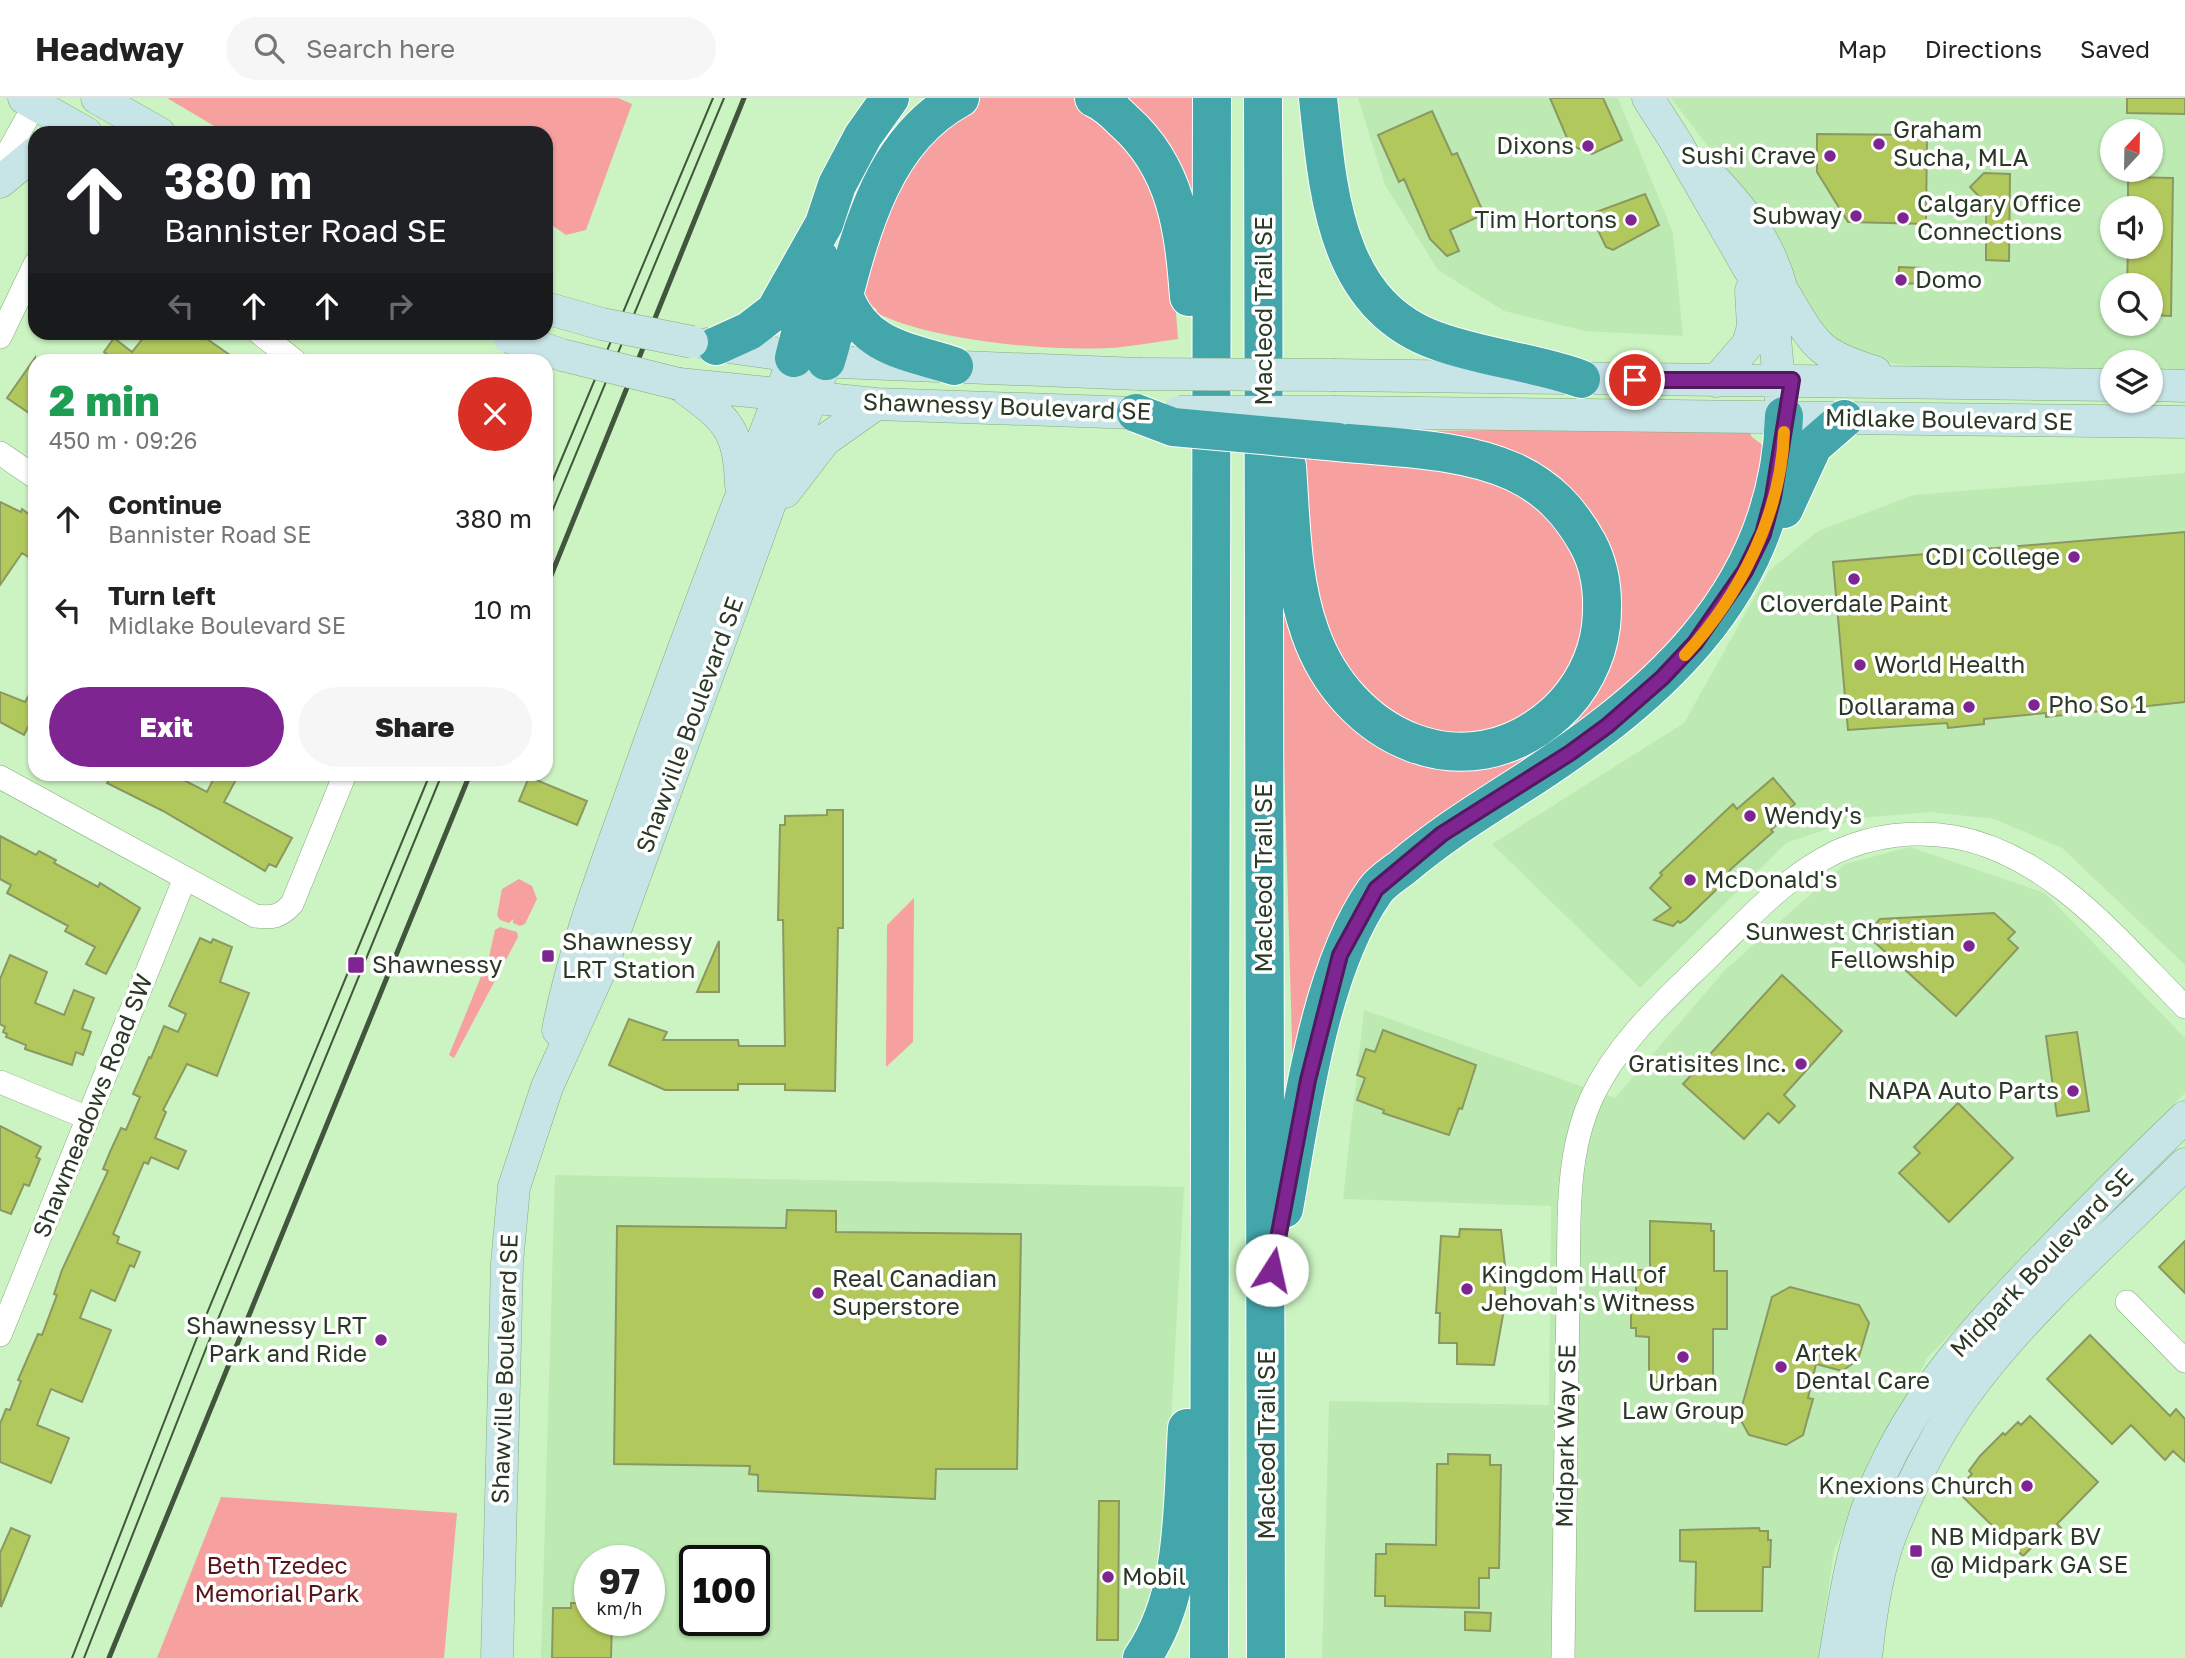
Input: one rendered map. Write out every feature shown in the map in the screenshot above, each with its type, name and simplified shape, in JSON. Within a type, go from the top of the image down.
[{"type":"highway","points":[[704,344],[749,331],[775,311],[824,223],[837,186],[863,136],[890,98]]},
{"type":"highway","points":[[810,360],[845,298],[869,215],[890,168],[911,137],[939,109],[960,98]]},
{"type":"highway","points":[[1094,98],[1104,102],[1146,140],[1165,175],[1179,211],[1186,258],[1198,439],[1210,457]]},
{"type":"highway","points":[[1209,1658],[1212,1225],[1212,98]]},
{"type":"highway","name":"Macleod Trail SE","points":[[1263,98],[1266,1658]]},
{"type":"highway","points":[[1318,98],[1330,193],[1339,235],[1353,268],[1376,300],[1402,323],[1436,341],[1543,365],[1581,379]]},
{"type":"highway","points":[[1136,413],[1173,427],[1337,427],[1419,450],[1504,468],[1543,488],[1578,525],[1599,572],[1603,608],[1599,641],[1577,689],[1541,726],[1508,743],[1473,751],[1421,747],[1376,726],[1349,703],[1326,668],[1307,623],[1294,570],[1286,450],[1264,216]]},
{"type":"highway","points":[[810,360],[824,223]]},
{"type":"highway","points":[[845,298],[859,327],[879,340],[954,366]]},
{"type":"highway","points":[[1267,1297],[1308,1080],[1340,955],[1376,889],[1442,834],[1570,753],[1645,694],[1680,661],[1711,623],[1745,571],[1763,534],[1775,486],[1785,392]]},
{"type":"highway","points":[[1763,534],[1778,521],[1814,446],[1843,419]]},
{"type":"highway","points":[[1142,1658],[1164,1613],[1178,1551],[1196,1271],[1212,1225]]},
{"type":"street","points":[[97,98],[147,126]]},
{"type":"street","points":[[134,98],[165,126]]},
{"type":"street","points":[[1648,98],[1767,300],[1785,392]]},
{"type":"street","points":[[0,167],[32,100],[75,126]]},
{"type":"street","points":[[1676,142],[1742,208],[1765,244],[1782,290],[1821,350],[1839,361],[1914,383]]},
{"type":"street","points":[[0,182],[28,159]]},
{"type":"street","points":[[1716,381],[1742,353],[1751,335],[1754,316],[1751,293],[1754,276]]},
{"type":"street","points":[[0,337],[28,279]]},
{"type":"street","points":[[1782,290],[1785,392]]},
{"type":"street","name":"Shawnessy Boulevard SE","points":[[553,310],[612,327],[810,360],[1139,374],[1335,375]]},
{"type":"street","points":[[268,340],[286,354]]},
{"type":"street","points":[[518,340],[562,355],[679,384],[709,406],[734,433],[740,455],[741,490]]},
{"type":"street","name":"Shawville Boulevard SE","points":[[497,1658],[510,1224],[517,1169],[547,1087],[602,966],[769,507],[796,396],[810,360]]},
{"type":"street","name":"Midlake Boulevard SE","points":[[1335,375],[1716,381],[1785,392],[1843,419],[2185,422]]},
{"type":"street","name":"Midlake Boulevard SE","points":[[1337,427],[1914,383],[2100,385]]},
{"type":"street","name":"Shawnessy Boulevard SE","points":[[679,384],[876,404],[1136,413]]},
{"type":"street","points":[[2163,385],[2185,386]]},
{"type":"street","name":"Shawville Boulevard SE","points":[[547,1087],[569,970],[741,490],[796,396]]},
{"type":"street","points":[[769,507],[792,485],[825,440],[876,404]]},
{"type":"street","points":[[0,453],[28,472]]},
{"type":"street","points":[[0,777],[256,916],[279,917],[292,904],[342,781]]},
{"type":"street","name":"Midpark Way SE","points":[[1563,1658],[1569,1221],[1574,1158],[1584,1118],[1603,1076],[1641,1025],[1785,883],[1825,858],[1863,841],[1908,834],[1964,840],[2030,864],[2087,912],[2185,1007]]},
{"type":"street","name":"Shawmeadows Road SW","points":[[0,1335],[185,878]]},
{"type":"street","points":[[0,1083],[88,1118]]},
{"type":"street","name":"Midpark Boulevard SE","points":[[1835,1658],[1862,1526],[1885,1465],[1927,1391],[1977,1328],[2105,1194],[2185,1117]]},
{"type":"street","name":"Midpark Boulevard SE","points":[[1866,1658],[1870,1624],[1890,1536],[1921,1468],[1945,1425],[1971,1385],[2003,1348],[2185,1164]]},
{"type":"street","points":[[2127,1302],[2185,1360]]},
{"type":"shaded area","points":[[1358,98],[1618,98],[1673,233],[1683,336],[1585,331],[1504,311],[1438,270],[1385,185]]},
{"type":"shaded area","points":[[1671,98],[2185,98],[2185,378],[2163,378],[2163,350],[2100,350],[2100,376],[1948,370],[1858,359],[1822,339],[1722,165]]},
{"type":"shaded area","points":[[2185,473],[2185,965],[2062,848],[1994,819],[1930,812],[1859,818],[1786,843],[1640,988],[1492,844],[1684,723],[1769,571],[1818,531],[1914,495]]},
{"type":"shaded area","points":[[1910,847],[2045,893],[2185,1038],[2185,1093],[1927,1358],[1834,1550],[1819,1658],[1322,1658],[1329,1401],[1549,1405],[1551,1206],[1343,1199],[1364,1010],[1615,1098],[1726,969],[1845,864]]},
{"type":"shaded area","points":[[555,1175],[1184,1187],[1163,1568],[1138,1642],[1122,1658],[541,1658]]},
{"type":"green space","points":[[167,98],[618,98],[632,104],[586,230],[566,235],[553,226],[553,126],[214,126]]},
{"type":"green space","points":[[969,98],[1074,98],[1100,112],[1150,178],[1172,262],[1178,339],[1110,348],[1023,346],[926,330],[875,312],[877,310],[874,307],[865,317],[858,318],[885,187]]},
{"type":"green space","points":[[1114,98],[1196,98],[1196,233]]},
{"type":"green space","points":[[1748,430],[1752,437],[1765,447],[1753,500],[1739,538],[1719,580],[1692,621],[1610,704],[1425,830],[1293,1077],[1279,585],[1299,631],[1423,754],[1586,693],[1591,532],[1416,431]]},
{"type":"green space","points":[[1304,450],[1490,474],[1561,523],[1587,582],[1584,639],[1561,683],[1528,714],[1473,735],[1411,727],[1348,680],[1308,582]]},
{"type":"green space","points":[[519,879],[532,886],[537,899],[525,924],[520,926],[513,923],[513,919],[509,923],[500,920],[497,915],[502,889]]},
{"type":"green space","points":[[914,898],[913,1042],[886,1067],[887,925]]},
{"type":"green space","points":[[500,927],[517,932],[518,937],[454,1058],[449,1055],[489,957],[495,930]]},
{"type":"green space","name":"Beth Tzedec Memorial Park","points":[[221,1497],[457,1513],[444,1658],[157,1658]]},
{"type":"building","points":[[1550,98],[1603,98],[1622,140],[1592,154],[1570,145]]},
{"type":"building","points":[[2127,98],[2185,98],[2185,114],[2127,113]]},
{"type":"building","points":[[1432,111],[1452,155],[1457,153],[1484,214],[1450,230],[1459,251],[1447,256],[1430,239],[1404,179],[1399,182],[1378,135]]},
{"type":"building","points":[[1817,134],[1927,135],[1926,224],[1848,222],[1817,172]]},
{"type":"building","points":[[1984,173],[2010,174],[2009,261],[1986,260],[1986,204],[1970,187]]},
{"type":"building","points":[[2163,178],[2173,178],[2171,316],[2163,316],[2163,273],[2127,273],[2128,259],[2163,259],[2163,196],[2128,196],[2128,182],[2163,182]]},
{"type":"building","points":[[1645,194],[1659,225],[1613,250],[1606,247],[1593,220],[1596,212]]},
{"type":"building","points":[[1899,267],[1922,268],[1921,284],[1898,283]]},
{"type":"building","points":[[113,340],[117,340],[132,352],[142,340],[208,340],[228,354],[104,352]]},
{"type":"building","points":[[28,368],[28,412],[7,398]]},
{"type":"building","points":[[0,502],[28,514],[28,557],[22,553],[0,585]]},
{"type":"building","points":[[2185,532],[2185,702],[2046,717],[2046,713],[1984,719],[1984,724],[1948,728],[1947,723],[1848,730],[1833,562]]},
{"type":"building","points":[[0,692],[25,702],[28,697],[28,727],[24,735],[0,722]]},
{"type":"building","points":[[1773,778],[1795,804],[1779,818],[1781,821],[1771,830],[1773,832],[1731,869],[1719,887],[1686,919],[1673,926],[1654,920],[1671,908],[1650,888],[1662,875],[1660,873],[1733,804],[1737,809]]},
{"type":"building","points":[[186,781],[207,792],[212,781],[235,781],[224,802],[292,838],[276,867],[269,864],[265,871],[163,811],[107,783]]},
{"type":"building","points":[[527,781],[539,781],[587,801],[577,825],[519,801]]},
{"type":"building","points":[[827,810],[843,810],[843,928],[838,928],[835,1091],[785,1090],[785,1084],[738,1084],[738,1090],[665,1090],[609,1065],[629,1019],[667,1032],[663,1040],[738,1040],[739,1046],[785,1046],[783,920],[778,920],[780,825],[785,825],[785,816],[827,815]]},
{"type":"building","points":[[0,836],[36,855],[39,851],[56,860],[54,863],[98,887],[100,883],[140,908],[106,974],[86,964],[95,947],[65,931],[68,926],[7,893],[11,885],[0,879]]},
{"type":"building","points":[[1994,913],[2015,932],[2008,939],[2018,948],[1956,1016],[1871,939],[1877,933],[1872,928],[1880,919]]},
{"type":"building","points":[[200,938],[211,943],[213,939],[232,947],[220,982],[249,993],[217,1076],[187,1064],[163,1110],[166,1112],[155,1138],[186,1151],[178,1169],[151,1157],[148,1164],[144,1162],[113,1234],[119,1237],[117,1243],[140,1252],[134,1267],[130,1265],[115,1301],[91,1290],[80,1318],[111,1330],[82,1402],[51,1389],[37,1425],[69,1438],[51,1483],[0,1462],[0,1424],[6,1409],[10,1410],[21,1381],[18,1380],[38,1334],[42,1335],[57,1295],[54,1294],[62,1270],[108,1171],[103,1169],[110,1152],[121,1128],[126,1130],[140,1097],[133,1094],[149,1057],[151,1058],[164,1026],[178,1032],[186,1014],[169,1006]]},
{"type":"building","points":[[719,941],[719,992],[697,992]]},
{"type":"building","points":[[10,955],[47,972],[35,1003],[64,1015],[74,990],[94,998],[82,1029],[91,1032],[83,1055],[76,1052],[72,1065],[25,1049],[26,1045],[6,1037],[7,1034],[3,1032],[5,1027],[0,1024],[0,979]]},
{"type":"building","points":[[1782,975],[1842,1031],[1784,1095],[1795,1106],[1779,1123],[1768,1113],[1744,1139],[1683,1084]]},
{"type":"building","points":[[1383,1030],[1476,1065],[1462,1109],[1459,1108],[1449,1135],[1383,1113],[1384,1110],[1357,1100],[1365,1078],[1357,1075],[1366,1049],[1375,1052]]},
{"type":"building","points":[[2077,1032],[2089,1111],[2057,1116],[2046,1036]]},
{"type":"building","points":[[1958,1103],[2013,1158],[1949,1222],[1899,1173],[1920,1153],[1914,1147]]},
{"type":"building","points":[[0,1126],[41,1147],[36,1157],[40,1159],[29,1186],[24,1184],[11,1214],[0,1210]]},
{"type":"building","name":"Real Canadian Superstore","points":[[787,1210],[836,1211],[836,1232],[1021,1234],[1017,1469],[936,1469],[935,1499],[758,1491],[758,1475],[749,1474],[750,1466],[614,1464],[617,1226],[786,1228]]},
{"type":"building","points":[[1650,1221],[1711,1224],[1711,1231],[1714,1231],[1714,1271],[1727,1271],[1727,1329],[1713,1329],[1713,1380],[1649,1382],[1649,1337],[1636,1336],[1636,1328],[1631,1328],[1631,1297],[1636,1297],[1636,1270],[1650,1270]]},
{"type":"building","name":"Kingdom Hall of Jehovah's Witness","points":[[1460,1229],[1501,1230],[1505,1304],[1494,1365],[1457,1364],[1457,1343],[1439,1343],[1440,1313],[1436,1313],[1441,1236],[1459,1237]]},
{"type":"building","points":[[2185,1241],[2185,1293],[2159,1267]]},
{"type":"building","name":"Artek Dental Care","points":[[1790,1287],[1859,1305],[1869,1323],[1858,1360],[1842,1371],[1816,1364],[1808,1398],[1813,1399],[1803,1435],[1786,1445],[1749,1435],[1739,1417],[1772,1297]]},
{"type":"building","points":[[2090,1335],[2170,1416],[2176,1409],[2185,1419],[2185,1462],[2173,1451],[2165,1460],[2131,1425],[2112,1444],[2047,1379]]},
{"type":"building","name":"Knexions Church","points":[[2030,1416],[2098,1482],[2057,1524],[2062,1529],[2044,1547],[2038,1541],[2023,1556],[1956,1490],[1972,1474],[1969,1471],[1980,1456],[2003,1433],[2005,1435],[2018,1422],[2021,1425]]},
{"type":"building","points":[[1448,1454],[1490,1455],[1490,1465],[1501,1465],[1499,1568],[1489,1568],[1489,1578],[1479,1578],[1479,1608],[1385,1606],[1385,1596],[1375,1596],[1376,1554],[1386,1554],[1386,1544],[1436,1545],[1437,1464],[1448,1464]]},
{"type":"building","name":"Mobil","points":[[1099,1501],[1119,1501],[1118,1640],[1097,1640]]},
{"type":"building","points":[[11,1528],[30,1536],[1,1607],[0,1553]]},
{"type":"building","points":[[1759,1528],[1760,1531],[1768,1531],[1768,1540],[1771,1540],[1770,1567],[1763,1567],[1762,1611],[1695,1611],[1696,1562],[1680,1561],[1680,1530]]},
{"type":"building","points":[[571,1603],[574,1603],[574,1636],[612,1636],[611,1658],[552,1658],[553,1608],[571,1608]]},
{"type":"building","points":[[1465,1612],[1491,1613],[1490,1631],[1465,1630]]},
{"type":"tram line","points":[[553,479],[713,98]]},
{"type":"tram line","points":[[553,509],[724,98]]},
{"type":"tram line","points":[[72,1658],[198,1335],[427,781]]},
{"type":"tram line","points":[[84,1658],[207,1346],[439,781]]},
{"type":"railway","points":[[553,571],[744,98]]},
{"type":"railway","points":[[109,1658],[467,781]]},
{"type":"slow traffic","points":[[1685,655],[1732,592],[1763,534],[1773,497],[1784,432]]},
{"type":"place","name":"Graham Sucha, MLA","points":[[1879,144]]},
{"type":"place","name":"Dixons","points":[[1588,146]]},
{"type":"place","name":"Sushi Crave","points":[[1830,156]]},
{"type":"place","name":"Subway","points":[[1856,216]]},
{"type":"place","name":"Calgary Office Connections","points":[[1903,218]]},
{"type":"place","name":"Tim Hortons","points":[[1631,220]]},
{"type":"place","name":"Domo","points":[[1901,280]]},
{"type":"place","name":"CDI College","points":[[2074,557]]},
{"type":"place","name":"Cloverdale Paint","points":[[1854,579]]},
{"type":"place","name":"World Health","points":[[1860,665]]},
{"type":"place","name":"Pho So 1","points":[[2034,705]]},
{"type":"place","name":"Dollarama","points":[[1969,707]]},
{"type":"place","name":"Wendy's","points":[[1750,816]]},
{"type":"place","name":"McDonald's","points":[[1690,880]]},
{"type":"place","name":"Sunwest Christian Fellowship","points":[[1969,946]]},
{"type":"place","name":"Shawnessy LRT Station","points":[[548,956]]},
{"type":"place","name":"Shawnessy","points":[[356,965]]},
{"type":"place","name":"Gratisites Inc.","points":[[1801,1064]]},
{"type":"place","name":"NAPA Auto Parts","points":[[2073,1091]]},
{"type":"place","name":"Kingdom Hall of Jehovah's Witness","points":[[1467,1289]]},
{"type":"place","name":"Real Canadian Superstore","points":[[818,1293]]},
{"type":"place","name":"Shawnessy LRT Park and Ride","points":[[381,1340]]},
{"type":"place","name":"Urban Law Group","points":[[1683,1357]]},
{"type":"place","name":"Artek Dental Care","points":[[1781,1367]]},
{"type":"place","name":"Knexions Church","points":[[2027,1486]]},
{"type":"place","name":"NB Midpark BV @ Midpark GA SE","points":[[1916,1551]]},
{"type":"place","name":"Mobil","points":[[1108,1577]]},
{"type":"route","points":[[1272,1270],[1308,1080],[1340,955],[1376,889],[1442,834],[1570,753],[1645,694],[1680,661],[1711,623],[1745,571],[1763,534],[1773,497],[1783,441],[1784,416],[1792,380],[1635,380]]}]
